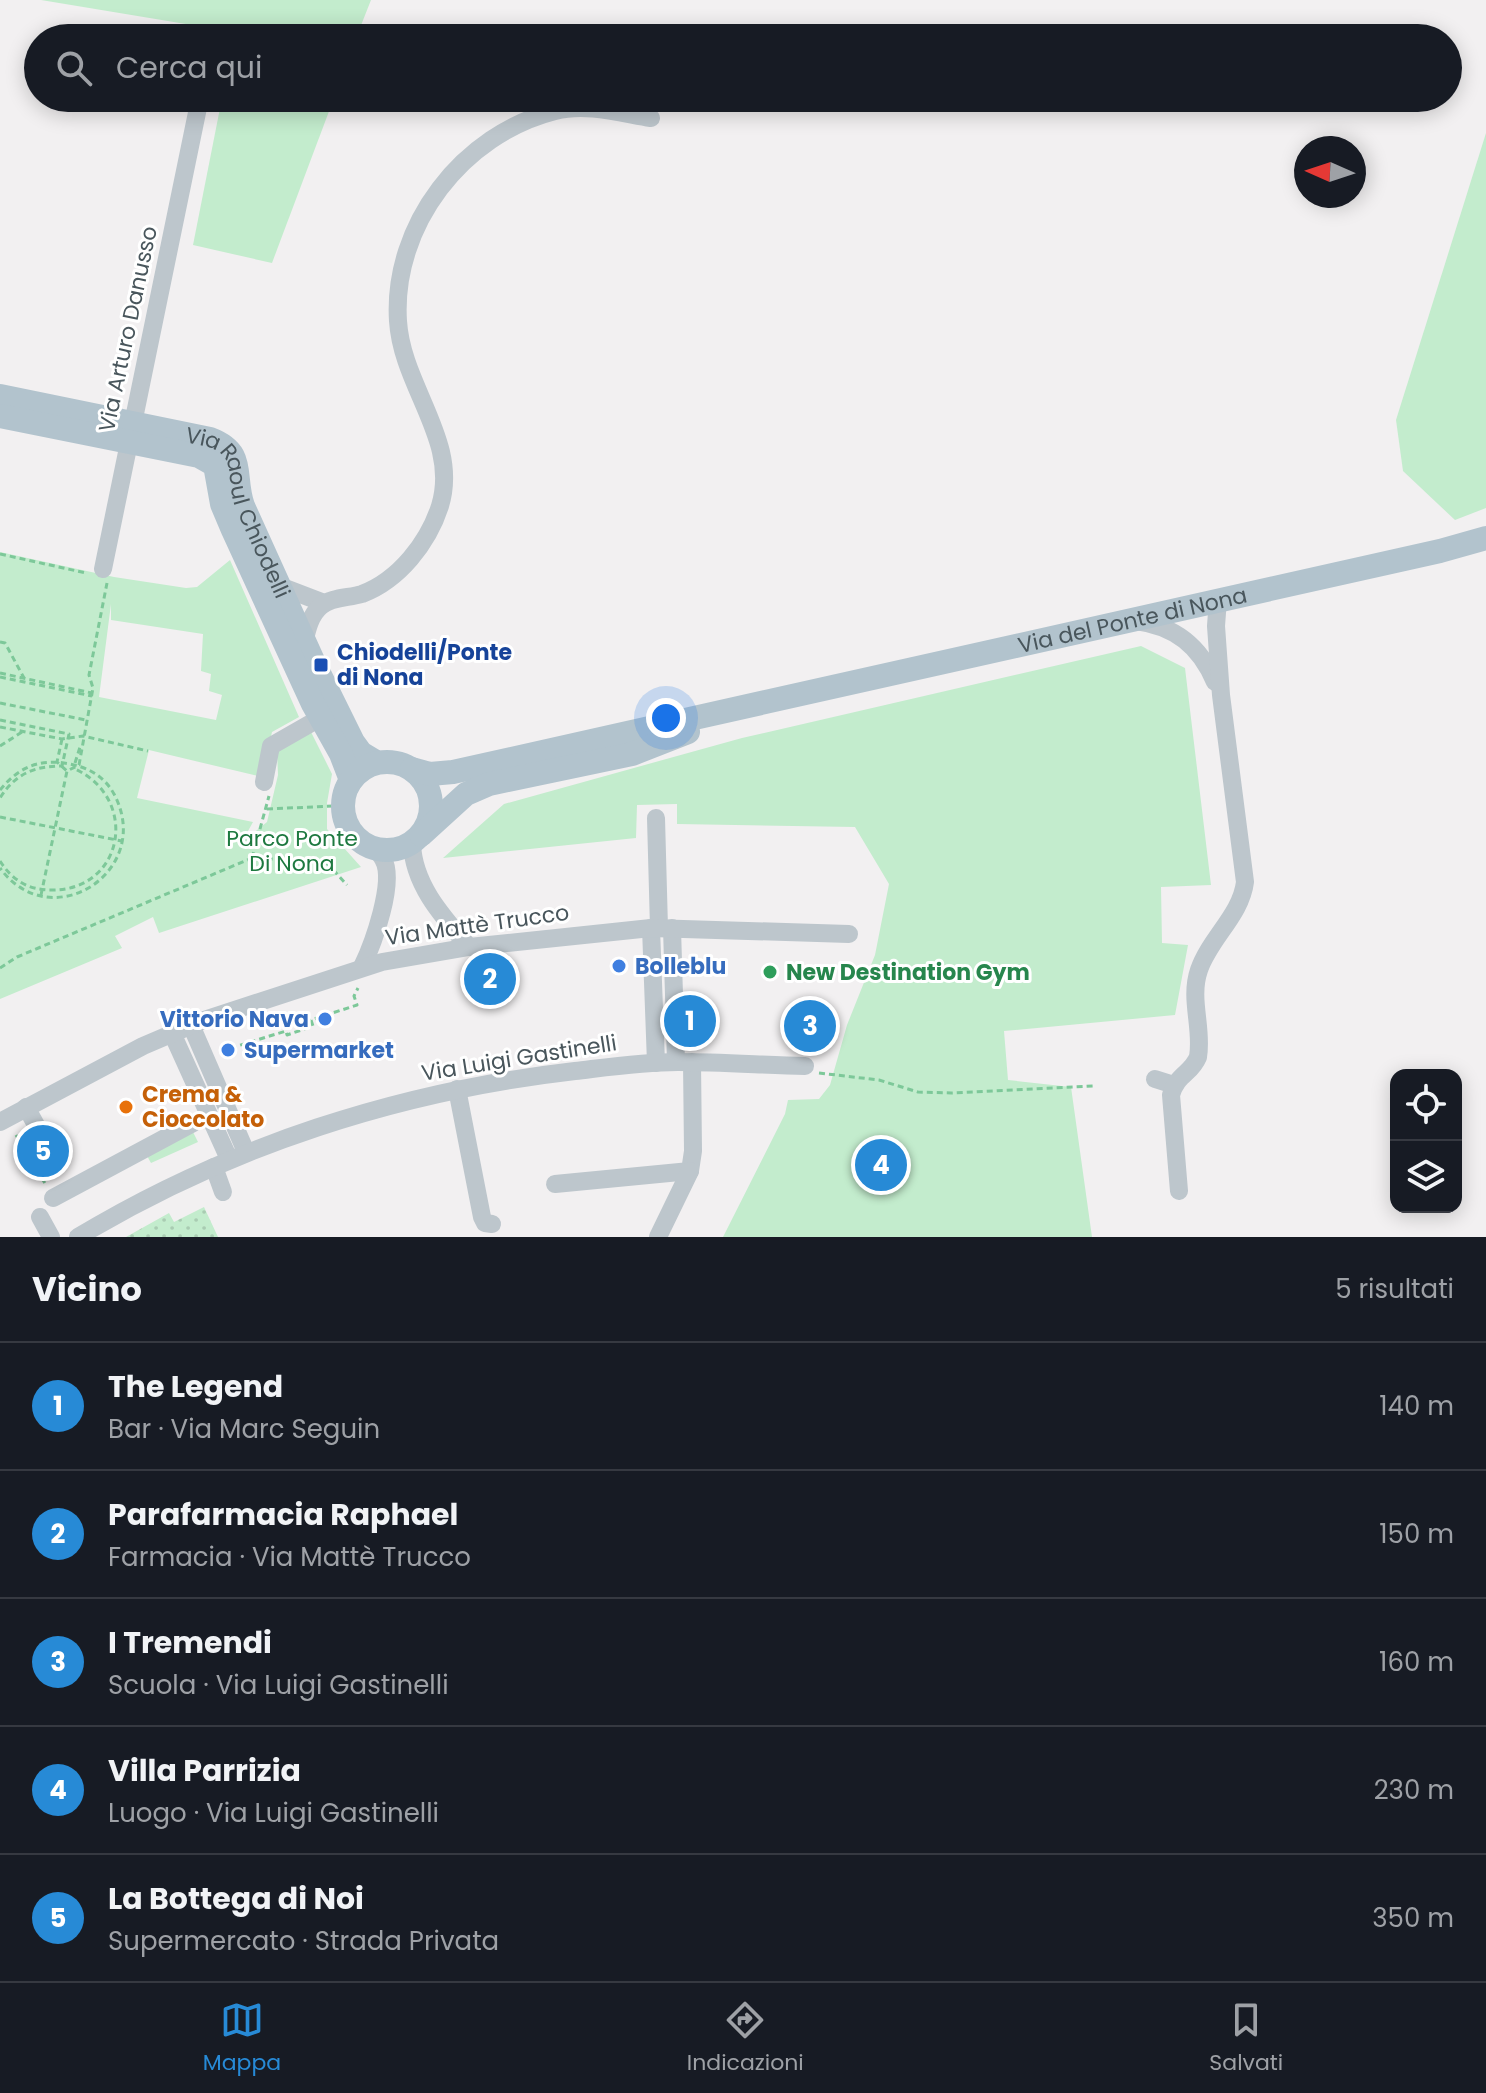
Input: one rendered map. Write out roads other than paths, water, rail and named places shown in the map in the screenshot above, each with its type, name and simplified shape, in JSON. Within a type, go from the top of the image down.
[{"type":"main road","name":"Via Raoul Chiodelli","points":[[0,396],[132,433],[199,456],[215,465],[229,521],[351,780]]},
{"type":"main road","name":"Via Raoul Chiodelli","points":[[0,416],[132,433],[210,439],[229,448],[236,462],[237,486],[243,506],[304,643],[353,742],[361,753],[376,762]]},
{"type":"main road","name":"Via del Ponte di Nona","points":[[412,769],[430,774],[453,772],[1440,551],[1486,538]]},
{"type":"main road","name":"Via del Ponte di Nona","points":[[416,839],[466,794],[489,784],[632,754],[777,699]]},
{"type":"main road","points":[[389,761],[412,769],[428,788],[431,800],[428,824],[416,839],[387,850],[375,849],[354,836],[343,814],[343,802],[351,780],[362,769],[376,762],[389,761]]},
{"type":"street","name":"Via Arturo Danusso","points":[[106,573],[197,112]]},
{"type":"street","points":[[304,643],[314,614],[324,603],[364,593],[395,574],[417,552],[440,505],[443,454],[403,356],[398,320],[403,265],[413,232],[427,205],[477,148],[511,126],[551,112]]},
{"type":"street","points":[[616,112],[651,118]]},
{"type":"street","points":[[277,585],[324,603]]},
{"type":"street","points":[[1179,1191],[1171,1098],[1178,1077],[1194,1066],[1198,1057],[1195,995],[1199,969],[1210,945],[1240,901],[1245,882],[1221,695],[1217,644],[1218,599]]},
{"type":"street","points":[[1185,607],[1203,620],[1217,644]]},
{"type":"street","points":[[1185,607],[1187,639]]},
{"type":"street","points":[[1128,621],[1160,626],[1187,639],[1204,660],[1221,695]]},
{"type":"street","points":[[264,782],[271,746],[320,718]]},
{"type":"street","points":[[656,818],[660,928],[656,1063]]},
{"type":"street","points":[[416,839],[413,866],[423,886],[469,947]]},
{"type":"street","points":[[362,967],[383,904],[387,875],[384,860],[375,849]]},
{"type":"street","points":[[658,1237],[683,1190],[693,1151],[684,1062],[660,928]]},
{"type":"street","name":"Via Mattè Trucco","points":[[0,1122],[57,1091],[88,1086],[146,1055],[172,1033],[362,967],[469,947],[660,928],[849,934]]},
{"type":"street","points":[[191,1025],[230,1159],[223,1192]]},
{"type":"street","points":[[172,1033],[230,1159]]},
{"type":"street","name":"Via Luigi Gastinelli","points":[[78,1237],[134,1204],[230,1159],[339,1120],[457,1089],[656,1063],[812,1070]]},
{"type":"street","points":[[1155,1079],[1174,1085]]},
{"type":"street","points":[[457,1089],[482,1217],[485,1223],[492,1224]]},
{"type":"street","points":[[57,1091],[65,1109]]},
{"type":"street","points":[[26,1107],[36,1125]]},
{"type":"street","points":[[53,1198],[193,1123]]},
{"type":"street","points":[[555,1184],[690,1171]]},
{"type":"street","points":[[40,1217],[49,1237]]},
{"type":"place","name":"Chiodelli/Ponte di Nona","points":[[321,665]]},
{"type":"place","name":"Bolleblu","points":[[619,966]]},
{"type":"place","name":"New Destination Gym","points":[[770,972]]},
{"type":"place","name":"Parafarmacia Raphael","points":[[490,979]]},
{"type":"place","name":"Vittorio Nava","points":[[325,1019]]},
{"type":"place","name":"The Legend","points":[[690,1021]]},
{"type":"place","name":"I Tremendi","points":[[810,1026]]},
{"type":"place","name":"Supermarket","points":[[228,1050]]},
{"type":"place","name":"Crema & Cioccolato","points":[[126,1107]]},
{"type":"place","name":"La Bottega di Noi","points":[[43,1151]]},
{"type":"place","name":"Villa Parrizia","points":[[881,1165]]},
{"type":"park label","name":"Parco Ponte Di Nona","points":[[292,850]]}]
